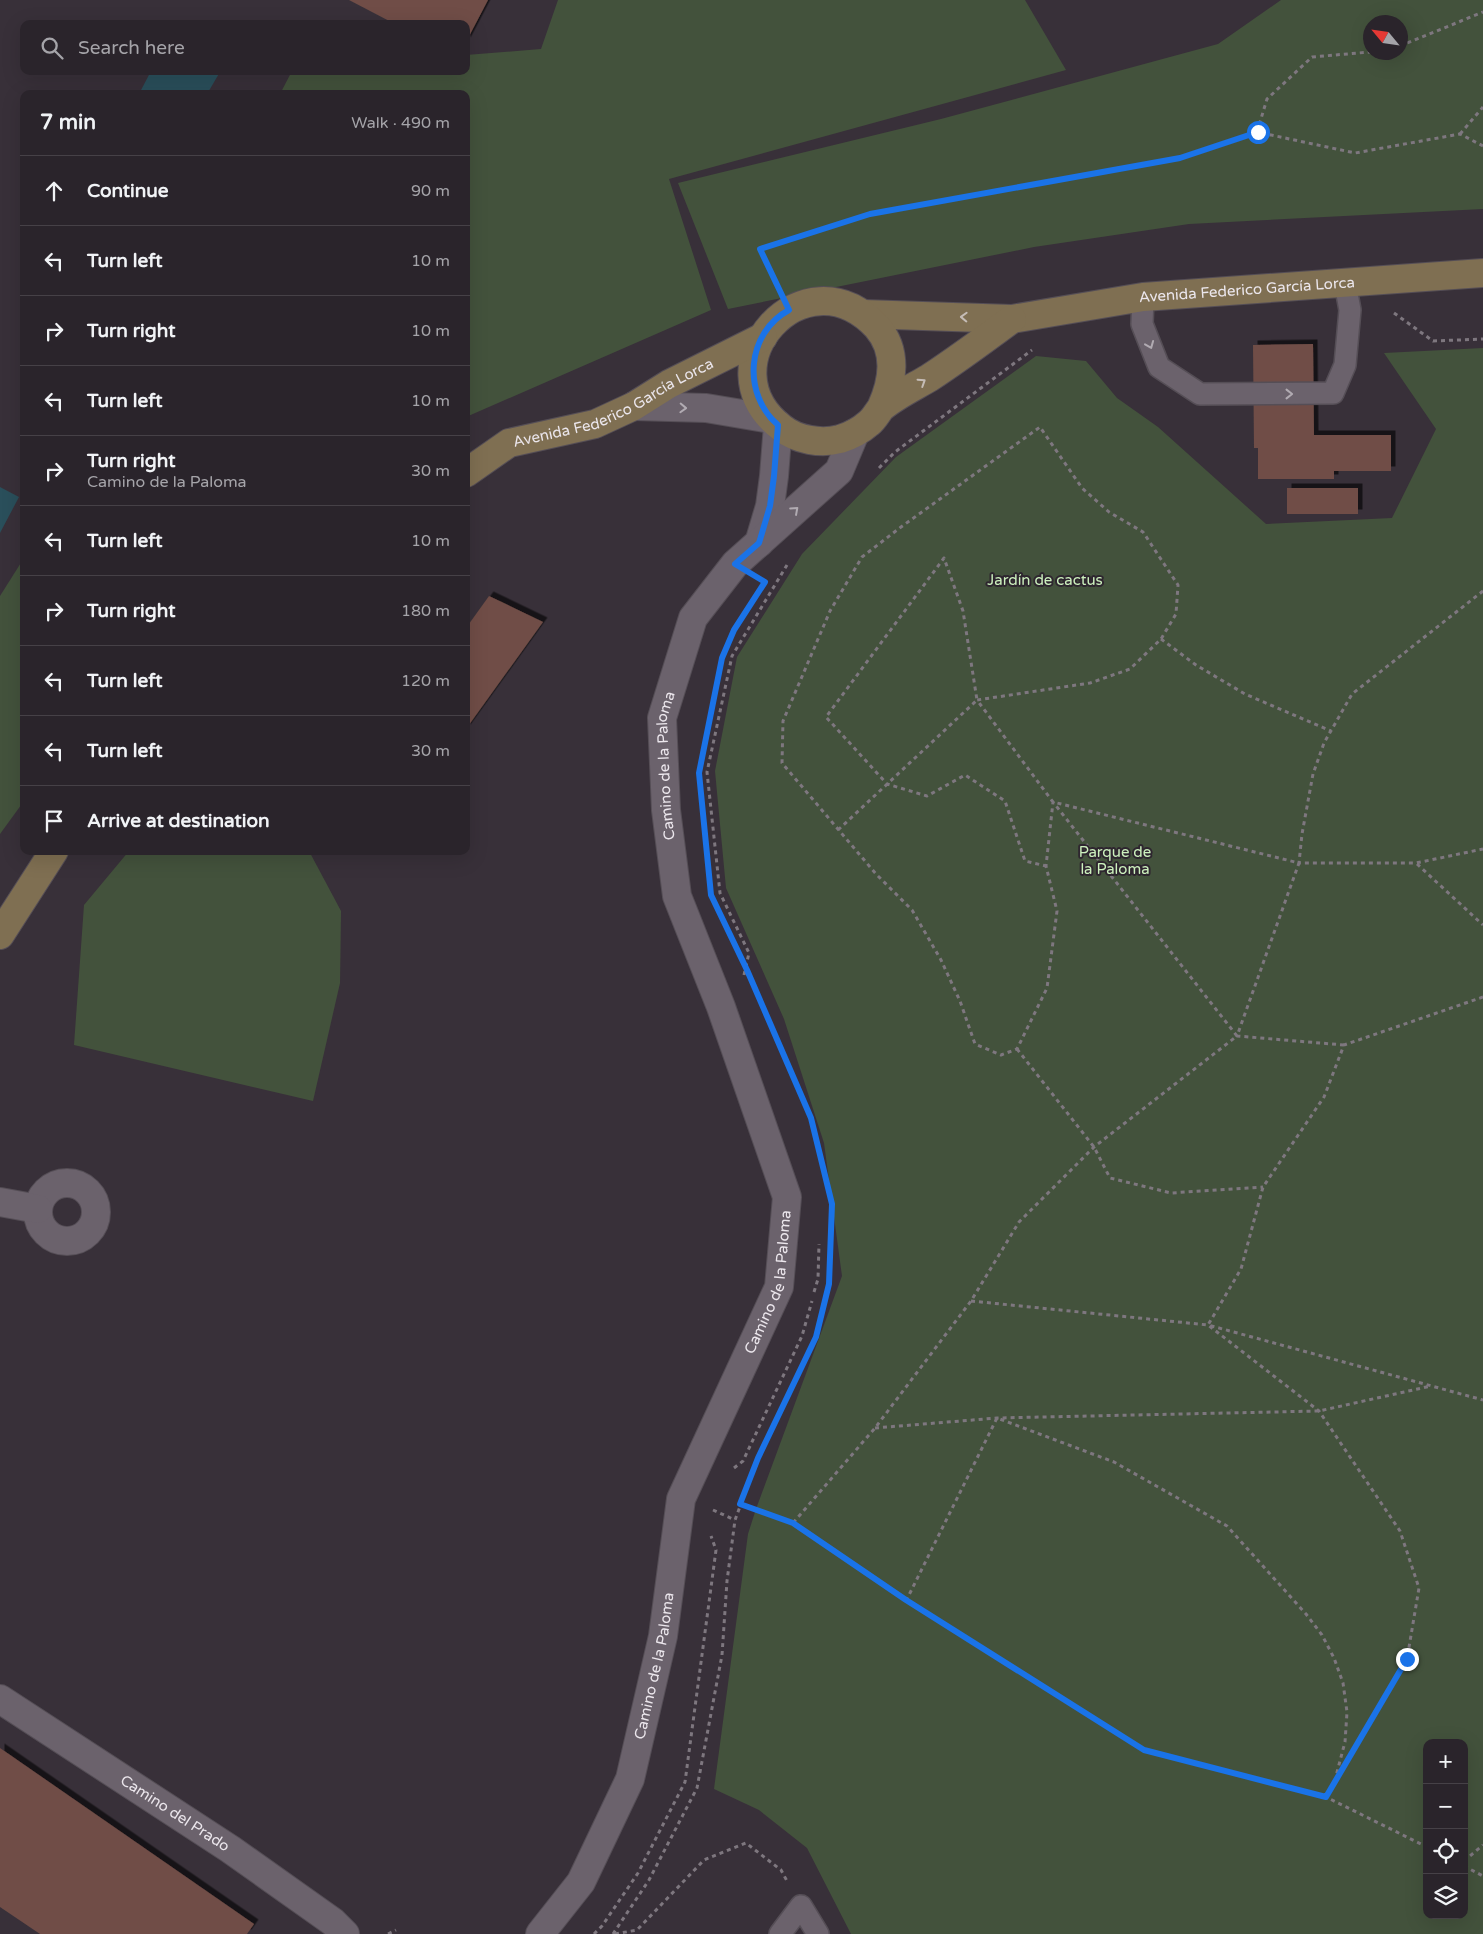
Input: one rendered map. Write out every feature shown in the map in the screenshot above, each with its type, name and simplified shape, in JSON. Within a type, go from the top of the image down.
[{"type":"street","name":"Avenida Federico García Lorca","points":[[863,314],[1012,319],[1142,297],[1483,273]]},
{"type":"street","points":[[822,301],[844,304],[863,314],[878,329],[888,347],[892,368],[890,389],[881,408],[870,423],[855,433],[838,440],[820,441],[802,438],[786,431],[774,422],[760,402],[754,384],[753,364],[758,346],[767,328],[789,310],[802,304],[822,301]]},
{"type":"street","name":"Avenida Federico García Lorca","points":[[881,408],[969,352],[1012,319]]},
{"type":"street","name":"Avenida Federico García Lorca","points":[[470,470],[509,443],[595,424],[634,406],[669,384],[763,337]]},
{"type":"street","points":[[634,406],[706,408],[774,422]]},
{"type":"street","points":[[759,543],[770,506],[774,476],[774,422]]},
{"type":"street","name":"Camino de la Paloma","points":[[540,1934],[581,1882],[630,1779],[663,1636],[681,1499],[779,1288],[787,1197],[721,1007],[678,896],[666,810],[662,718],[693,618],[735,564],[839,471],[855,433]]},
{"type":"street","points":[[0,935],[51,855]]},
{"type":"street","points":[[0,1202],[38,1209]]},
{"type":"street","name":"Camino del Prado","points":[[0,1699],[230,1848],[333,1922],[345,1934]]},
{"type":"lane","points":[[1142,297],[1142,324],[1159,367],[1200,394],[1333,393],[1345,365],[1350,310],[1345,283]]},
{"type":"lane","points":[[780,1934],[801,1906],[818,1934]]},
{"type":"path","points":[[1408,43],[1483,12]]},
{"type":"path","points":[[1258,132],[1267,99],[1312,57],[1363,53]]},
{"type":"path","points":[[1460,134],[1483,107]]},
{"type":"path","points":[[789,310],[760,249],[870,214],[1180,158],[1258,132],[1355,153],[1460,134],[1483,146]]},
{"type":"path","points":[[1350,310],[1390,310],[1433,341],[1483,339]]},
{"type":"path","points":[[873,473],[894,452],[1040,346]]},
{"type":"path","points":[[838,830],[977,700],[1090,683],[1130,669],[1161,639],[1176,614],[1178,584],[1143,532],[1109,512],[1082,488],[1040,427],[862,557],[830,611],[783,721],[782,763],[838,830],[876,874],[912,910],[941,960],[960,1001],[975,1044],[1001,1055],[1017,1050],[1047,988],[1057,911],[1046,866],[1053,802]]},
{"type":"path","points":[[743,978],[747,970],[749,953],[720,893],[707,772],[732,656],[791,558]]},
{"type":"path","points":[[1046,866],[1024,861],[1005,801],[965,775],[926,796],[887,784],[826,717],[944,558],[962,611],[977,700],[1053,802],[1236,1036],[1344,1045],[1483,997]]},
{"type":"path","points":[[793,1523],[875,1428],[971,1302],[1019,1222],[1094,1147],[1236,1036],[1299,863],[1305,815],[1313,774],[1324,743],[1352,694],[1483,591]]},
{"type":"path","points":[[699,773],[722,658],[734,630],[756,595]]},
{"type":"path","points":[[1161,639],[1196,665],[1246,694],[1331,731]]},
{"type":"path","points":[[701,792],[704,829]]},
{"type":"path","points":[[1053,802],[1299,863],[1416,864],[1483,849]]},
{"type":"path","points":[[1416,864],[1483,925]]},
{"type":"path","points":[[614,1934],[649,1880],[697,1788],[722,1655],[735,1520],[758,1458],[816,1337],[829,1284],[832,1204],[811,1118],[731,936]]},
{"type":"path","points":[[1208,1325],[1241,1269],[1262,1187],[1324,1097],[1344,1045]]},
{"type":"path","points":[[1017,1050],[1094,1147],[1110,1178],[1171,1193],[1262,1187]]},
{"type":"path","points":[[730,1470],[743,1461],[802,1336],[818,1280],[819,1242]]},
{"type":"path","points":[[971,1302],[1208,1325],[1483,1400]]},
{"type":"path","points":[[1208,1325],[1319,1411],[1400,1531],[1419,1588],[1407,1659],[1326,1797]]},
{"type":"path","points":[[875,1428],[996,1418],[1319,1411],[1433,1386]]},
{"type":"path","points":[[906,1600],[996,1418]]},
{"type":"path","points":[[996,1418],[1114,1462],[1227,1526],[1306,1614],[1322,1635],[1334,1658],[1343,1683],[1347,1712],[1346,1742],[1338,1771],[1326,1797]]},
{"type":"path","points":[[740,1504],[793,1523],[906,1600],[1144,1750],[1326,1797],[1423,1845]]},
{"type":"path","points":[[709,1518],[711,1509]]},
{"type":"path","points":[[594,1934],[602,1926],[638,1874],[685,1782],[716,1550],[710,1534]]},
{"type":"path","points":[[614,1934],[638,1930],[704,1860],[746,1843],[781,1870],[801,1906]]},
{"type":"path","points":[[1468,1858],[1483,1844]]},
{"type":"path","points":[[1468,1868],[1483,1876]]},
{"type":"path","points":[[388,1934],[396,1930]]},
{"type":"green space","points":[[558,0],[1025,0],[1066,70],[669,179],[711,310],[470,415],[470,90],[282,90],[290,75],[470,75],[470,55],[541,49]]},
{"type":"green space","points":[[1281,0],[1483,0],[1483,209],[1189,224],[1034,247],[728,309],[678,183],[941,119],[1218,44]]},
{"type":"green space","name":"Parque de la Paloma","points":[[1483,348],[1483,1934],[851,1934],[807,1848],[759,1810],[714,1789],[748,1534],[842,1276],[824,1143],[784,1019],[726,888],[715,771],[737,657],[802,554],[896,457],[1036,356],[1086,361],[1117,398],[1158,427],[1266,524],[1392,518],[1436,429],[1384,353]]},
{"type":"green space","points":[[20,564],[20,806],[0,834],[0,596]]},
{"type":"green space","points":[[126,855],[311,855],[341,911],[340,983],[313,1101],[74,1045],[84,905]]},
{"type":"water","points":[[149,75],[218,75],[209,90],[141,90]]},
{"type":"water","points":[[0,487],[19,497],[0,533]]},
{"type":"building","points":[[349,0],[488,0],[470,34],[470,20],[387,20]]},
{"type":"building","points":[[1313,344],[1314,435],[1391,435],[1391,471],[1334,471],[1334,479],[1258,479],[1258,448],[1254,448],[1253,345]]},
{"type":"building","points":[[1287,488],[1358,488],[1358,514],[1287,514]]},
{"type":"building","points":[[489,596],[543,622],[470,723],[470,622]]},
{"type":"building","points":[[0,1748],[254,1924],[247,1934],[40,1934],[0,1907]]},
{"type":"route","points":[[1258,132],[1180,158],[870,214],[760,249],[789,310],[767,328],[758,346],[753,364],[754,384],[760,402],[771,419],[778,425],[774,476],[770,506],[759,543],[735,564],[765,582],[734,630],[722,658],[699,773],[711,895],[747,970],[811,1118],[832,1204],[829,1284],[816,1337],[758,1458],[740,1504],[793,1523],[906,1600],[1144,1750],[1326,1797],[1407,1659]]},
{"type":"park label","name":"Jardín de cactus","points":[[1045,580]]}]
